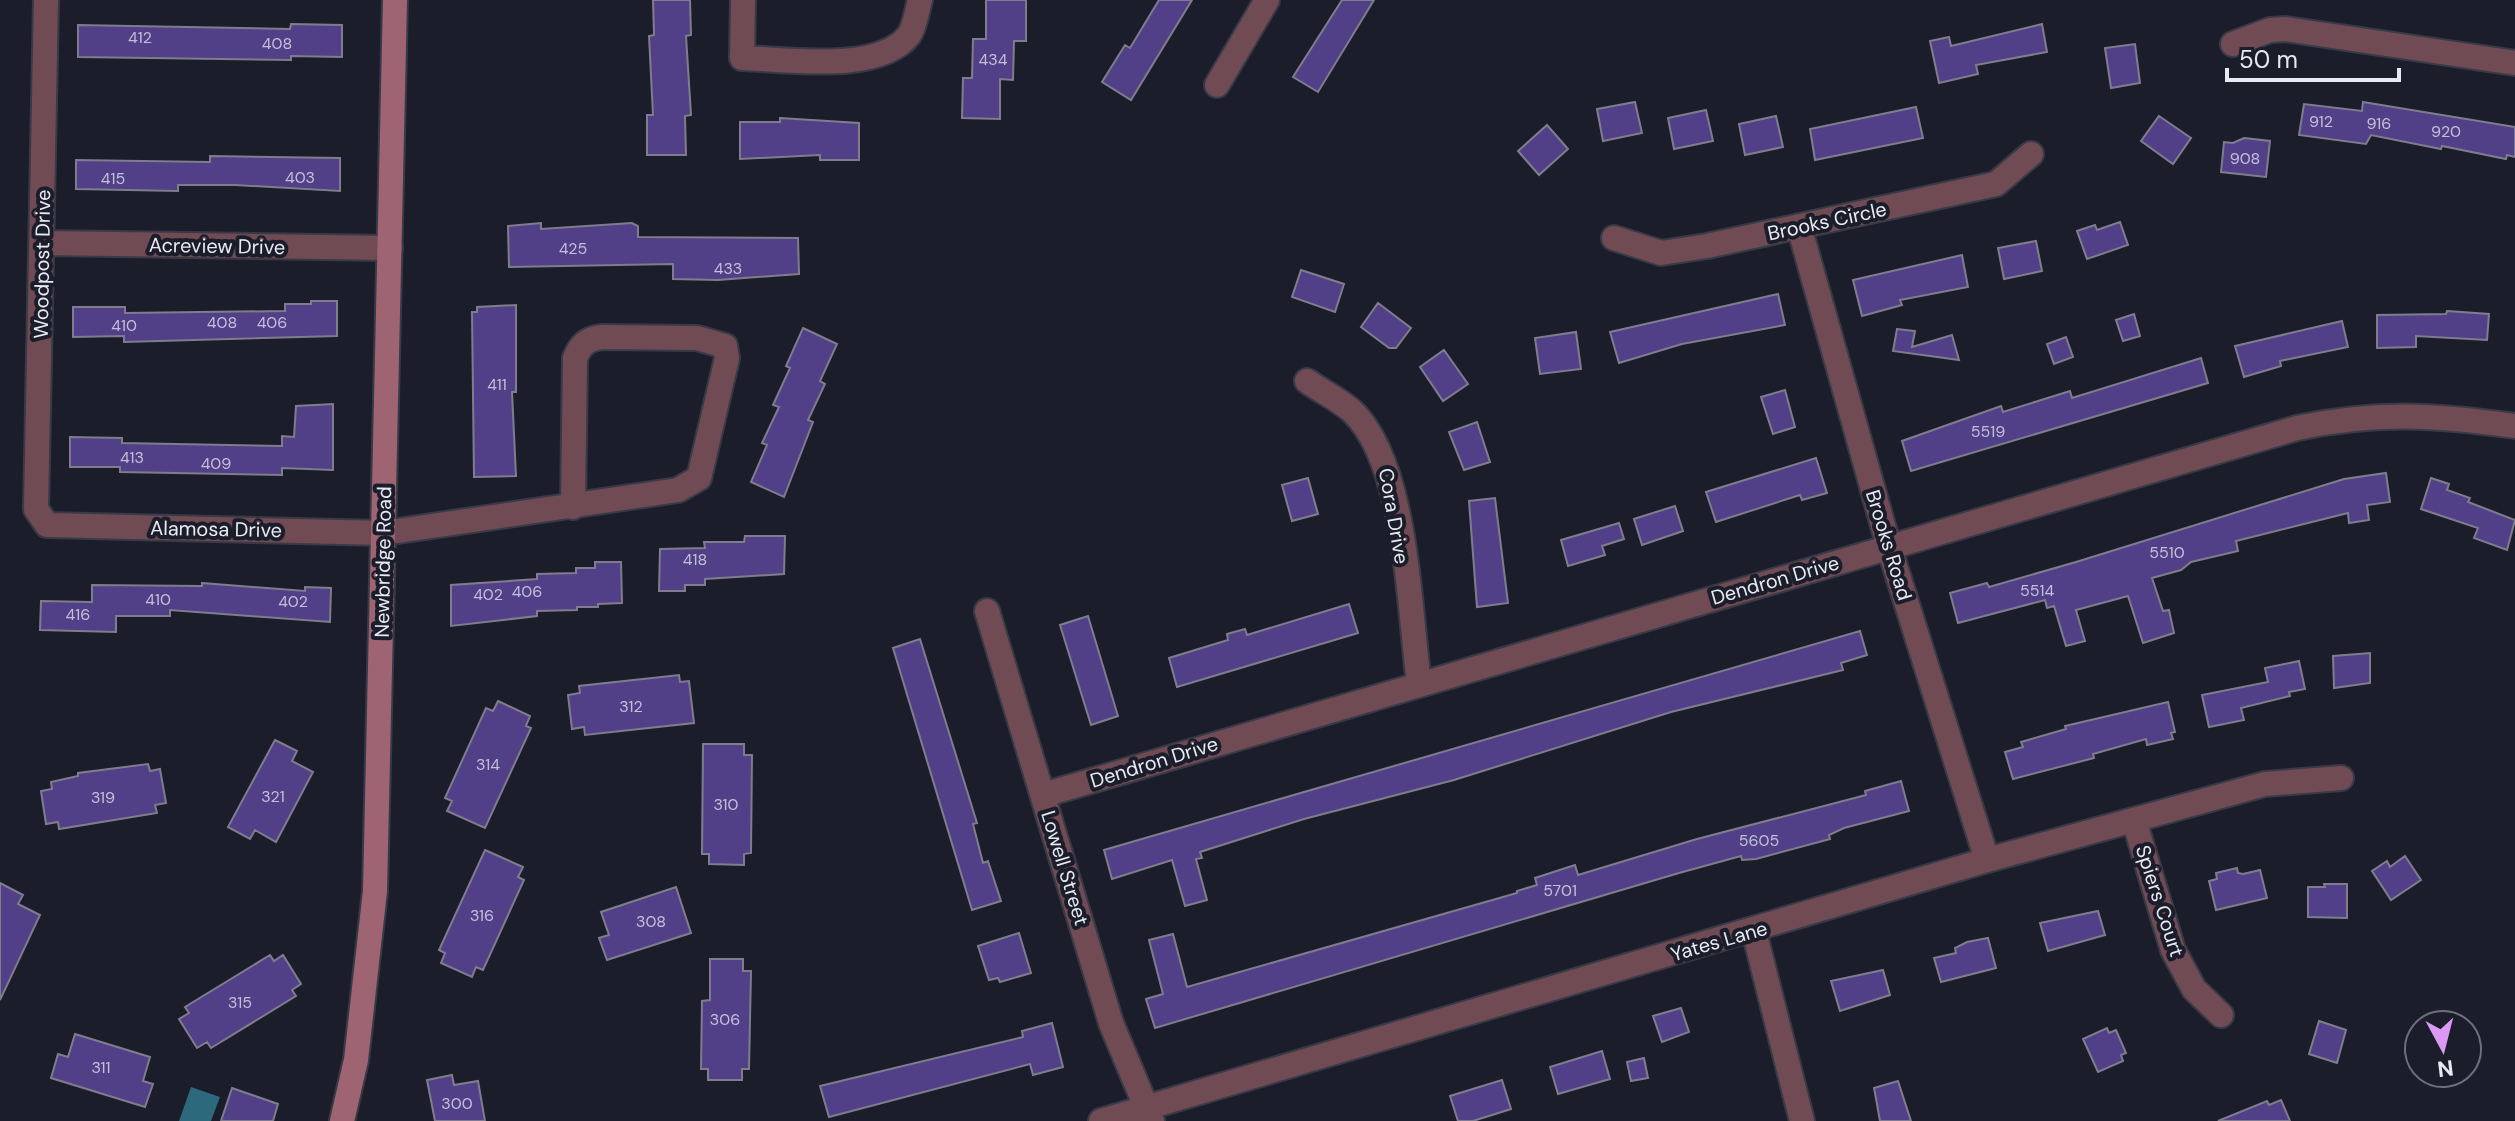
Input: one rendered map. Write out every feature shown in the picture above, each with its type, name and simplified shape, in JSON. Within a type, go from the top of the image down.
[{"type":"street","name":"Woodpost Drive","points":[[46,0],[44,243],[36,509],[47,525]]},
{"type":"street","name":"Newbridge Road","points":[[342,1121],[356,1060],[375,891],[395,0]]},
{"type":"street","points":[[743,0],[742,58],[840,60],[887,54],[910,34],[920,0]]},
{"type":"street","points":[[1217,85],[1267,0]]},
{"type":"street","points":[[2233,44],[2270,30],[2286,29],[2515,63]]},
{"type":"street","name":"Brooks Circle","points":[[1614,238],[1661,253],[1799,226],[1996,184],[2031,154]]},
{"type":"street","name":"Brooks Road","points":[[1799,226],[1889,547],[1987,860]]},
{"type":"street","name":"Acreview Drive","points":[[44,243],[390,248]]},
{"type":"street","name":"Alamosa Drive","points":[[47,525],[384,533],[573,507],[678,490],[699,478],[727,358],[725,346],[697,338],[602,337],[580,346],[575,358],[573,507]]},
{"type":"street","name":"Cora Drive","points":[[1307,381],[1352,411],[1382,454],[1399,527],[1419,683]]},
{"type":"street","name":"Dendron Drive","points":[[1043,795],[1419,683],[2338,419],[2411,414],[2515,426]]},
{"type":"street","name":"Lowell Street","points":[[987,611],[1111,1023],[1151,1113]]},
{"type":"street","name":"Yates Lane","points":[[1101,1121],[1151,1113],[1987,860],[2265,784],[2341,778]]},
{"type":"street","name":"Spiers Court","points":[[2134,820],[2173,950],[2194,989],[2221,1015]]},
{"type":"street","points":[[1754,931],[1802,1121]]},
{"type":"water","points":[[191,1087],[220,1097],[211,1121],[179,1121]]},
{"type":"building","points":[[653,0],[690,0],[691,35],[686,36],[691,115],[685,116],[686,155],[647,155],[647,115],[653,115],[649,36],[654,35]]},
{"type":"building","points":[[986,0],[1026,0],[1026,41],[1014,41],[1013,80],[1000,79],[1000,119],[962,118],[963,78],[972,78],[973,39],[986,39]]},
{"type":"building","points":[[1159,0],[1192,0],[1131,100],[1102,82],[1125,45],[1130,48]]},
{"type":"building","points":[[1342,0],[1374,0],[1318,92],[1293,77]]},
{"type":"building","points":[[291,24],[342,25],[342,57],[291,56],[291,60],[78,57],[78,25],[290,29]]},
{"type":"building","points":[[2042,24],[2047,52],[1976,65],[1978,74],[1939,83],[1930,41],[1949,37],[1951,46]]},
{"type":"building","points":[[2135,44],[2140,83],[2111,88],[2105,48]]},
{"type":"building","points":[[1635,102],[1642,133],[1603,141],[1597,109]]},
{"type":"building","points":[[2363,102],[2515,127],[2515,157],[2507,155],[2506,159],[2371,135],[2366,144],[2299,135],[2304,104],[2362,111]]},
{"type":"building","points":[[1916,107],[1923,138],[1815,160],[1810,129]]},
{"type":"building","points":[[1706,110],[1713,141],[1674,149],[1668,118]]},
{"type":"building","points":[[1776,116],[1783,147],[1745,155],[1739,124]]},
{"type":"building","points":[[2159,116],[2191,138],[2173,164],[2141,141]]},
{"type":"building","points":[[780,118],[859,123],[859,160],[820,160],[820,155],[740,159],[740,122],[780,122]]},
{"type":"building","points":[[1547,125],[1568,149],[1539,175],[1518,151]]},
{"type":"building","points":[[2244,138],[2270,141],[2266,177],[2221,172],[2224,142],[2233,143]]},
{"type":"building","points":[[210,156],[340,158],[340,191],[235,185],[178,185],[178,191],[76,189],[76,160],[210,162]]},
{"type":"building","points":[[2120,222],[2128,245],[2087,259],[2077,231],[2095,225],[2097,230]]},
{"type":"building","points":[[541,223],[541,229],[632,223],[638,226],[638,237],[798,238],[799,274],[718,280],[673,279],[673,264],[509,267],[508,226]]},
{"type":"building","points":[[2036,241],[2042,271],[2004,279],[1998,248]]},
{"type":"building","points":[[1962,255],[1968,287],[1900,300],[1902,305],[1862,316],[1853,280]]},
{"type":"building","points":[[1301,270],[1344,284],[1335,312],[1292,297]]},
{"type":"building","points":[[1778,294],[1785,325],[1682,344],[1619,363],[1610,332]]},
{"type":"building","points":[[311,301],[337,301],[337,336],[124,342],[124,336],[73,337],[73,307],[125,307],[125,313],[285,311],[285,304],[311,304]]},
{"type":"building","points":[[1378,303],[1411,328],[1396,348],[1389,348],[1361,327]]},
{"type":"building","points":[[516,305],[516,392],[512,392],[516,476],[474,477],[472,312],[477,312],[477,307]]},
{"type":"building","points":[[2447,311],[2489,314],[2487,340],[2416,336],[2416,347],[2377,348],[2377,315],[2446,314]]},
{"type":"building","points":[[2134,314],[2140,336],[2123,341],[2116,320]]},
{"type":"building","points":[[2342,321],[2348,347],[2280,361],[2281,366],[2244,377],[2235,346]]},
{"type":"building","points":[[803,328],[837,344],[820,381],[825,384],[808,420],[813,422],[784,497],[751,482],[767,445],[762,443],[779,407],[773,405],[790,368],[786,366]]},
{"type":"building","points":[[1897,329],[1915,331],[1912,347],[1952,335],[1959,360],[1893,351]]},
{"type":"building","points":[[1576,332],[1581,369],[1540,374],[1535,338]]},
{"type":"building","points":[[2066,337],[2073,357],[2054,364],[2047,344]]},
{"type":"building","points":[[1444,350],[1468,384],[1443,401],[1420,367]]},
{"type":"building","points":[[2201,358],[2208,383],[1911,471],[1902,441],[2001,406],[2003,412],[2070,391],[2072,398]]},
{"type":"building","points":[[1785,390],[1795,427],[1773,434],[1761,397]]},
{"type":"building","points":[[333,404],[333,470],[282,468],[282,475],[120,472],[120,467],[70,467],[70,437],[122,438],[122,443],[282,446],[282,436],[294,437],[296,406]]},
{"type":"building","points":[[1477,422],[1490,462],[1464,470],[1449,432]]},
{"type":"building","points":[[1816,458],[1827,493],[1802,500],[1800,495],[1716,522],[1706,492]]},
{"type":"building","points":[[2386,473],[2390,502],[2367,505],[2369,520],[2349,523],[2348,513],[2236,541],[2238,551],[2191,562],[2181,570],[2152,578],[2163,611],[2169,610],[2174,633],[2143,643],[2128,596],[2076,610],[2085,641],[2066,646],[2054,606],[2047,608],[2045,600],[1958,623],[1950,593],[1987,583],[1989,587],[2076,562],[2344,479]]},
{"type":"building","points":[[1308,478],[1318,514],[1292,521],[1282,485]]},
{"type":"building","points":[[2431,478],[2449,484],[2447,490],[2470,498],[2468,502],[2515,520],[2507,550],[2474,538],[2478,528],[2421,509]]},
{"type":"building","points":[[1495,498],[1508,603],[1477,607],[1469,501]]},
{"type":"building","points":[[1675,506],[1683,531],[1642,545],[1634,519]]},
{"type":"building","points":[[1619,523],[1624,539],[1602,546],[1605,555],[1568,566],[1561,540]]},
{"type":"building","points":[[745,536],[785,536],[784,574],[705,579],[705,585],[685,585],[685,591],[659,591],[660,549],[705,548],[704,542],[744,542]]},
{"type":"building","points":[[595,562],[621,562],[622,603],[577,607],[577,610],[537,611],[537,616],[451,626],[451,585],[537,579],[537,574],[576,573],[576,568],[595,568]]},
{"type":"building","points":[[202,583],[305,591],[305,587],[331,588],[330,622],[170,610],[170,616],[116,616],[116,632],[40,630],[41,601],[92,602],[92,585],[202,586]]},
{"type":"building","points":[[1349,604],[1358,633],[1177,687],[1169,658],[1228,640],[1227,634],[1245,629],[1247,635]]},
{"type":"building","points":[[1088,616],[1118,716],[1091,725],[1060,625]]},
{"type":"building","points":[[1860,631],[1867,655],[1841,663],[1843,670],[1671,712],[1454,780],[1304,819],[1200,852],[1202,858],[1196,859],[1207,900],[1185,906],[1172,860],[1112,879],[1104,850]]},
{"type":"building","points":[[920,639],[977,823],[973,824],[983,863],[988,861],[1001,901],[972,910],[893,648]]},
{"type":"building","points":[[2370,653],[2370,683],[2334,688],[2333,656]]},
{"type":"building","points":[[2299,661],[2305,689],[2289,692],[2290,696],[2241,708],[2244,720],[2209,727],[2202,695],[2268,682],[2265,668]]},
{"type":"building","points":[[679,675],[680,682],[689,681],[694,723],[585,735],[584,727],[572,729],[568,695],[580,693],[579,686]]},
{"type":"building","points":[[498,701],[530,716],[526,726],[531,728],[485,828],[447,811],[452,801],[445,798],[486,708],[493,711]]},
{"type":"building","points":[[2168,702],[2175,732],[2171,733],[2173,739],[2147,745],[2146,739],[2093,754],[2094,758],[2013,779],[2005,752],[2023,747],[2021,742],[2066,729],[2065,726]]},
{"type":"building","points":[[275,740],[297,751],[292,761],[313,772],[276,842],[255,830],[250,839],[228,827]]},
{"type":"building","points":[[703,744],[744,744],[744,755],[752,755],[751,853],[744,854],[744,865],[709,864],[709,854],[702,854]]},
{"type":"building","points":[[148,764],[150,771],[160,769],[166,803],[155,805],[157,813],[59,829],[58,822],[46,824],[41,791],[52,789],[51,782],[78,776],[78,773]]},
{"type":"building","points":[[1901,781],[1909,811],[1844,828],[1829,835],[1830,839],[1756,859],[1742,860],[1741,856],[1679,873],[1155,1028],[1146,999],[1163,994],[1149,940],[1173,934],[1187,987],[1517,893],[1537,885],[1535,878],[1575,865],[1578,875],[1697,839],[1866,795],[1865,791]]},
{"type":"building","points":[[485,850],[523,867],[518,877],[524,880],[483,970],[476,967],[472,977],[441,963],[445,953],[439,950]]},
{"type":"building","points":[[2405,856],[2421,880],[2391,900],[2372,871],[2387,861],[2390,867]]},
{"type":"building","points":[[2237,868],[2238,873],[2243,874],[2260,870],[2267,898],[2216,910],[2209,881],[2217,879],[2216,873]]},
{"type":"building","points":[[0,883],[23,895],[18,904],[40,915],[0,1000]]},
{"type":"building","points":[[2324,884],[2347,884],[2347,918],[2308,917],[2308,887],[2325,887]]},
{"type":"building","points":[[676,887],[691,933],[607,960],[599,938],[609,935],[601,912]]},
{"type":"building","points":[[2098,911],[2105,935],[2048,951],[2040,923]]},
{"type":"building","points":[[1019,933],[1031,973],[1000,982],[998,978],[989,980],[978,946]]},
{"type":"building","points":[[1988,938],[1996,968],[1941,982],[1934,958],[1956,953],[1955,948],[1967,942]]},
{"type":"building","points":[[270,955],[274,961],[283,955],[301,984],[292,990],[296,996],[211,1048],[207,1042],[197,1048],[179,1019],[189,1013],[185,1007]]},
{"type":"building","points":[[710,959],[743,959],[743,971],[751,971],[749,1069],[742,1069],[742,1080],[708,1080],[708,1069],[701,1069],[702,1001],[710,1000]]},
{"type":"building","points":[[1883,970],[1890,995],[1840,1011],[1831,981]]},
{"type":"building","points":[[1681,1008],[1689,1032],[1662,1042],[1653,1016]]},
{"type":"building","points":[[2319,1021],[2346,1030],[2337,1063],[2309,1054]]},
{"type":"building","points":[[1052,1023],[1063,1067],[1033,1075],[1030,1064],[829,1117],[820,1086],[1023,1037],[1022,1031]]},
{"type":"building","points":[[2107,1028],[2109,1033],[2116,1030],[2126,1053],[2121,1055],[2123,1061],[2098,1072],[2083,1039]]},
{"type":"building","points":[[75,1034],[150,1057],[143,1081],[153,1084],[145,1107],[51,1078],[58,1054],[68,1057]]},
{"type":"building","points":[[1602,1051],[1610,1079],[1558,1094],[1550,1067]]},
{"type":"building","points":[[1644,1058],[1648,1078],[1631,1081],[1627,1062]]},
{"type":"building","points":[[452,1075],[454,1085],[478,1081],[485,1121],[435,1121],[427,1080]]},
{"type":"building","points":[[1502,1080],[1511,1109],[1473,1121],[1458,1121],[1450,1096]]},
{"type":"building","points":[[1898,1081],[1911,1121],[1880,1121],[1874,1088]]},
{"type":"building","points":[[232,1088],[278,1104],[273,1121],[221,1121]]},
{"type":"building","points":[[2281,1100],[2290,1121],[2218,1121],[2267,1101],[2269,1105]]}]
